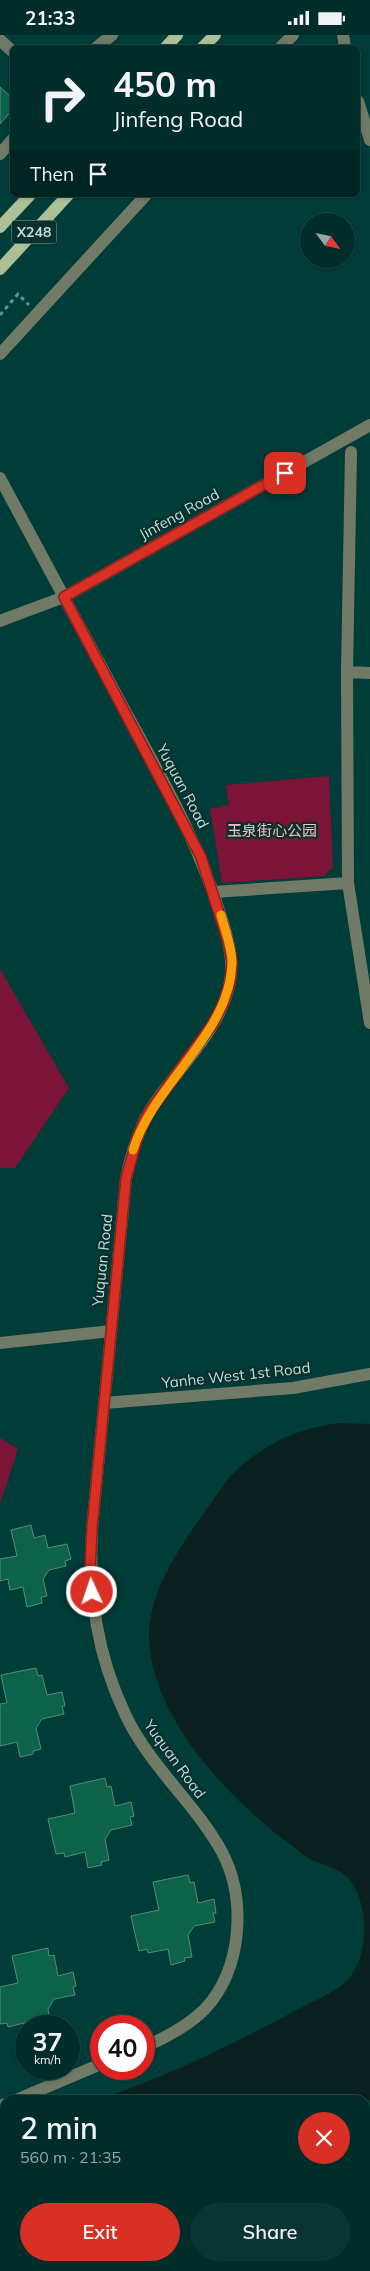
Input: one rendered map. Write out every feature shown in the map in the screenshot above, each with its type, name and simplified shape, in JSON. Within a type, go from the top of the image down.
[{"type":"main road","points":[[168,45],[177,35]]},
{"type":"main road","points":[[206,45],[215,35]]},
{"type":"main road","name":"X248","points":[[0,227],[28,197]]},
{"type":"main road","name":"X248","points":[[0,269],[66,197]]},
{"type":"street","points":[[100,45],[112,35]]},
{"type":"street","points":[[283,45],[293,35]]},
{"type":"street","points":[[0,40],[10,49]]},
{"type":"street","points":[[360,108],[370,140]]},
{"type":"street","points":[[0,154],[10,142]]},
{"type":"street","points":[[0,354],[144,197]]},
{"type":"street","name":"Jinfeng Road","points":[[0,621],[64,597],[370,425]]},
{"type":"street","points":[[351,452],[347,672],[348,883],[370,1023]]},
{"type":"street","name":"Yuquan Road","points":[[0,478],[185,823],[201,857],[214,892],[232,962],[230,983],[223,1004],[212,1025],[164,1090],[138,1135],[126,1179],[90,1572],[98,1643],[113,1685],[144,1748],[210,1833],[223,1853],[233,1879],[238,1910],[230,1963],[220,1988],[204,2009],[182,2027],[155,2041]]},
{"type":"street","points":[[347,672],[370,673]]},
{"type":"street","points":[[214,892],[348,883]]},
{"type":"street","points":[[0,1343],[111,1331]]},
{"type":"street","name":"Yanhe West 1st Road","points":[[104,1403],[293,1388],[370,1373]]},
{"type":"street","points":[[28,2095],[90,2069]]},
{"type":"path","points":[[0,315],[18,295]]},
{"type":"green space","name":"玉泉街心公园","points":[[329,776],[333,867],[324,876],[222,883],[210,809],[229,805],[226,785]]},
{"type":"green space","points":[[0,969],[69,1088],[15,1168],[0,1168]]},
{"type":"green space","points":[[0,1438],[18,1449],[0,1504]]},
{"type":"water","points":[[338,1423],[370,1424],[370,2095],[112,2095],[155,2080],[244,2038],[326,1995],[346,1982],[354,1972],[360,1959],[363,1945],[363,1916],[360,1901],[348,1878],[334,1868],[308,1858],[270,1829],[222,1783],[199,1757],[164,1699],[154,1669],[149,1639],[151,1617],[156,1596],[165,1575],[188,1535],[227,1480],[264,1449],[277,1441],[306,1430]]},
{"type":"building","points":[[0,87],[10,96],[10,112],[0,124]]},
{"type":"building","points":[[31,1525],[34,1538],[45,1535],[48,1548],[67,1544],[71,1559],[65,1561],[66,1566],[49,1570],[43,1579],[47,1596],[41,1597],[42,1603],[27,1607],[23,1587],[10,1590],[8,1579],[0,1581],[0,1559],[17,1556],[11,1530]]},
{"type":"building","points":[[36,1668],[38,1676],[42,1675],[47,1695],[62,1692],[65,1706],[62,1706],[64,1714],[42,1719],[36,1728],[41,1749],[33,1751],[33,1754],[20,1757],[17,1742],[0,1746],[0,1704],[7,1703],[1,1675]]},
{"type":"building","points":[[105,1778],[107,1787],[111,1786],[115,1806],[131,1802],[134,1816],[130,1817],[132,1825],[111,1830],[105,1839],[109,1860],[101,1862],[102,1865],[88,1868],[85,1852],[65,1857],[64,1853],[56,1854],[48,1819],[75,1813],[70,1786]]},
{"type":"building","points":[[188,1875],[190,1883],[194,1882],[198,1903],[214,1899],[216,1913],[213,1913],[215,1922],[194,1926],[188,1935],[192,1957],[184,1958],[185,1961],[171,1965],[168,1949],[148,1953],[147,1949],[139,1951],[131,1916],[159,1910],[153,1882]]},
{"type":"building","points":[[48,1948],[49,1956],[54,1955],[58,1976],[73,1972],[76,1986],[73,1987],[75,1995],[54,1999],[48,2009],[49,2015],[15,2015],[15,2025],[8,2027],[7,2023],[0,2024],[0,1987],[18,1983],[12,1956]]},
{"type":"slow traffic","points":[[133,1150],[149,1112],[212,1025],[223,1004],[230,983],[232,962],[221,915]]},
{"type":"route","points":[[92,1592],[90,1572],[92,1528],[126,1179],[131,1155],[149,1112],[212,1025],[223,1004],[230,983],[232,962],[214,892],[201,857],[185,823],[64,597],[285,473]]}]
